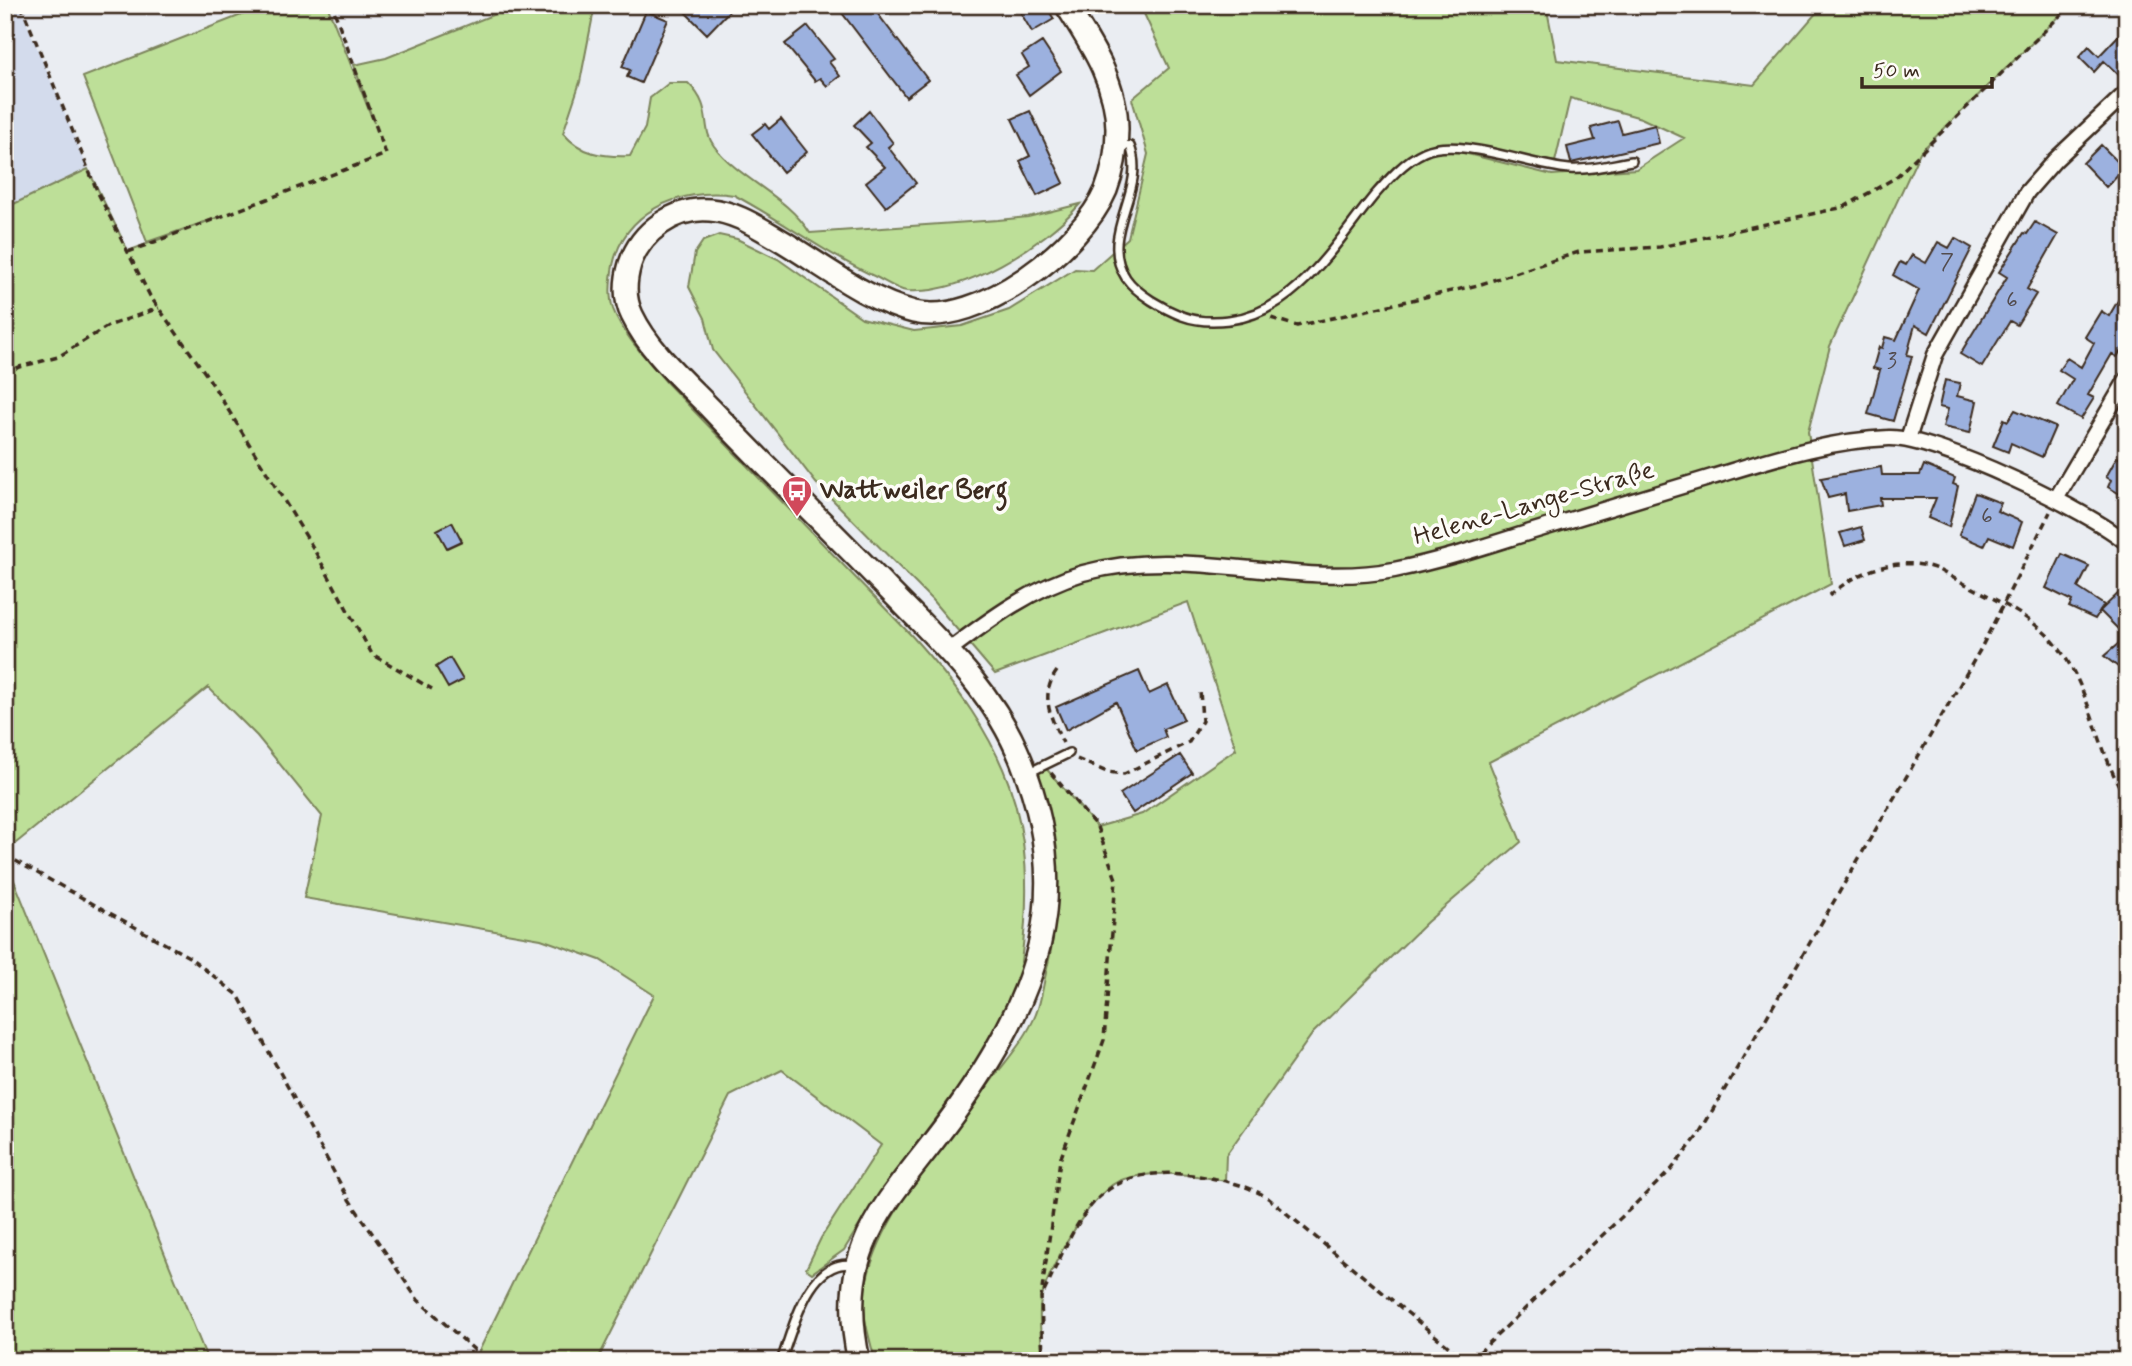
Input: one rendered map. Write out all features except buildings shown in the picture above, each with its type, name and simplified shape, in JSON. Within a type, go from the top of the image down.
[{"type":"street","points":[[859,1361],[851,1321],[851,1291],[856,1265],[874,1219],[985,1068],[1016,1016],[1034,971],[1042,936],[1047,877],[1036,770],[991,701],[948,651],[734,434],[655,348],[632,316],[625,288],[633,256],[643,239],[673,216],[707,209],[725,212],[760,228],[877,298],[920,314],[943,315],[999,296],[1018,284],[1080,228],[1106,191],[1116,143],[1112,91],[1104,69],[1066,5]]},
{"type":"street","points":[[1908,439],[1924,386],[1946,332],[2027,192],[2055,160],[2127,92]]},
{"type":"street","points":[[2056,499],[2127,379]]},
{"type":"street","name":"Helene-Lange-Straße","points":[[948,651],[1035,592],[1111,566],[1177,562],[1329,572],[1391,570],[1485,546],[1785,456],[1888,438],[1908,439],[2056,499],[2096,521],[2127,543]]},
{"type":"lane","points":[[1116,143],[1130,146],[1133,154],[1134,174],[1129,201],[1115,242],[1126,278],[1157,303],[1193,320],[1215,322],[1260,314],[1278,305],[1306,279],[1384,185],[1404,165],[1425,151],[1446,146],[1573,170],[1632,161]]},
{"type":"lane","points":[[1036,770],[1069,753]]},
{"type":"lane","points":[[781,1361],[814,1284],[824,1272],[836,1265],[856,1265]]},
{"type":"path","points":[[21,5],[98,193],[159,308],[208,377],[305,535],[372,654],[432,689]]},
{"type":"path","points":[[128,252],[386,154],[332,5]]},
{"type":"path","points":[[1260,314],[1297,326],[1478,285],[1579,252],[1660,247],[1844,207],[1895,178],[2071,5]]},
{"type":"path","points":[[5,374],[19,367],[58,357],[108,326],[159,308]]},
{"type":"path","points":[[1041,1297],[1071,1235],[1090,1205],[1120,1180],[1166,1172],[1205,1177],[1250,1187],[1268,1198],[1468,1361],[1671,1170],[1698,1137],[1980,650],[2056,499]]},
{"type":"path","points":[[1829,596],[1843,584],[1869,571],[1903,562],[1921,563],[2041,629],[2066,660],[2107,762],[2127,800]]},
{"type":"path","points":[[1057,671],[1047,685],[1047,702],[1069,753],[1107,772],[1124,774],[1189,742],[1202,721],[1200,690]]},
{"type":"path","points":[[1036,770],[1097,827],[1116,879],[1104,1040],[1060,1160],[1041,1297],[1043,1361]]},
{"type":"path","points":[[5,855],[189,957],[238,995],[348,1198],[418,1300],[478,1353],[481,1361]]},
{"type":"shaded area","points":[[5,5],[19,5],[88,169],[5,208]]},
{"type":"green space","points":[[267,5],[327,5],[374,123],[354,65],[386,58],[517,5],[595,5],[580,82],[563,133],[577,146],[593,153],[630,156],[645,128],[650,98],[669,83],[688,83],[701,101],[714,146],[737,169],[789,208],[810,233],[1028,217],[1080,204],[1065,220],[1024,251],[977,276],[929,290],[907,291],[896,288],[841,259],[734,195],[693,195],[656,208],[640,219],[627,233],[618,250],[611,276],[611,300],[613,309],[630,339],[667,383],[911,635],[944,674],[993,747],[1009,785],[1020,824],[1025,865],[1026,911],[1021,962],[1026,966],[1006,1014],[979,1059],[875,1200],[844,1250],[812,1273],[806,1269],[821,1238],[881,1145],[782,1070],[730,1096],[597,1361],[481,1361],[478,1353],[654,995],[600,960],[541,939],[304,898],[322,816],[257,736],[208,687],[5,852],[5,208],[88,169],[128,251],[219,217],[147,242],[83,77]]},
{"type":"green space","points":[[1140,5],[1546,5],[1557,60],[1754,85],[1823,5],[2071,5],[1920,152],[1830,346],[1808,432],[1831,584],[1489,762],[1521,842],[1427,922],[1313,1033],[1226,1155],[1225,1181],[1187,1175],[1137,1176],[1112,1185],[1099,1197],[1063,1248],[1042,1296],[1040,1319],[1043,1361],[875,1361],[866,1322],[864,1298],[870,1268],[882,1238],[917,1179],[1024,1037],[1039,1004],[1052,946],[1057,895],[1053,846],[1037,769],[1044,766],[1097,827],[1142,814],[1236,749],[1188,602],[995,674],[932,600],[816,483],[713,350],[705,318],[689,287],[695,253],[703,241],[719,235],[737,239],[778,259],[862,318],[914,331],[962,326],[1009,310],[1075,269],[1092,270],[1128,238],[1148,154],[1132,99],[1169,68]],"holes":[[[1570,98],[1641,118],[1684,138],[1636,169],[1552,175],[1460,152],[1453,143],[1555,162]]]},
{"type":"green space","points":[[5,858],[208,1361],[5,1361]]},
{"type":"place","name":"Wattweiler Berg","points":[[797,518]]}]
